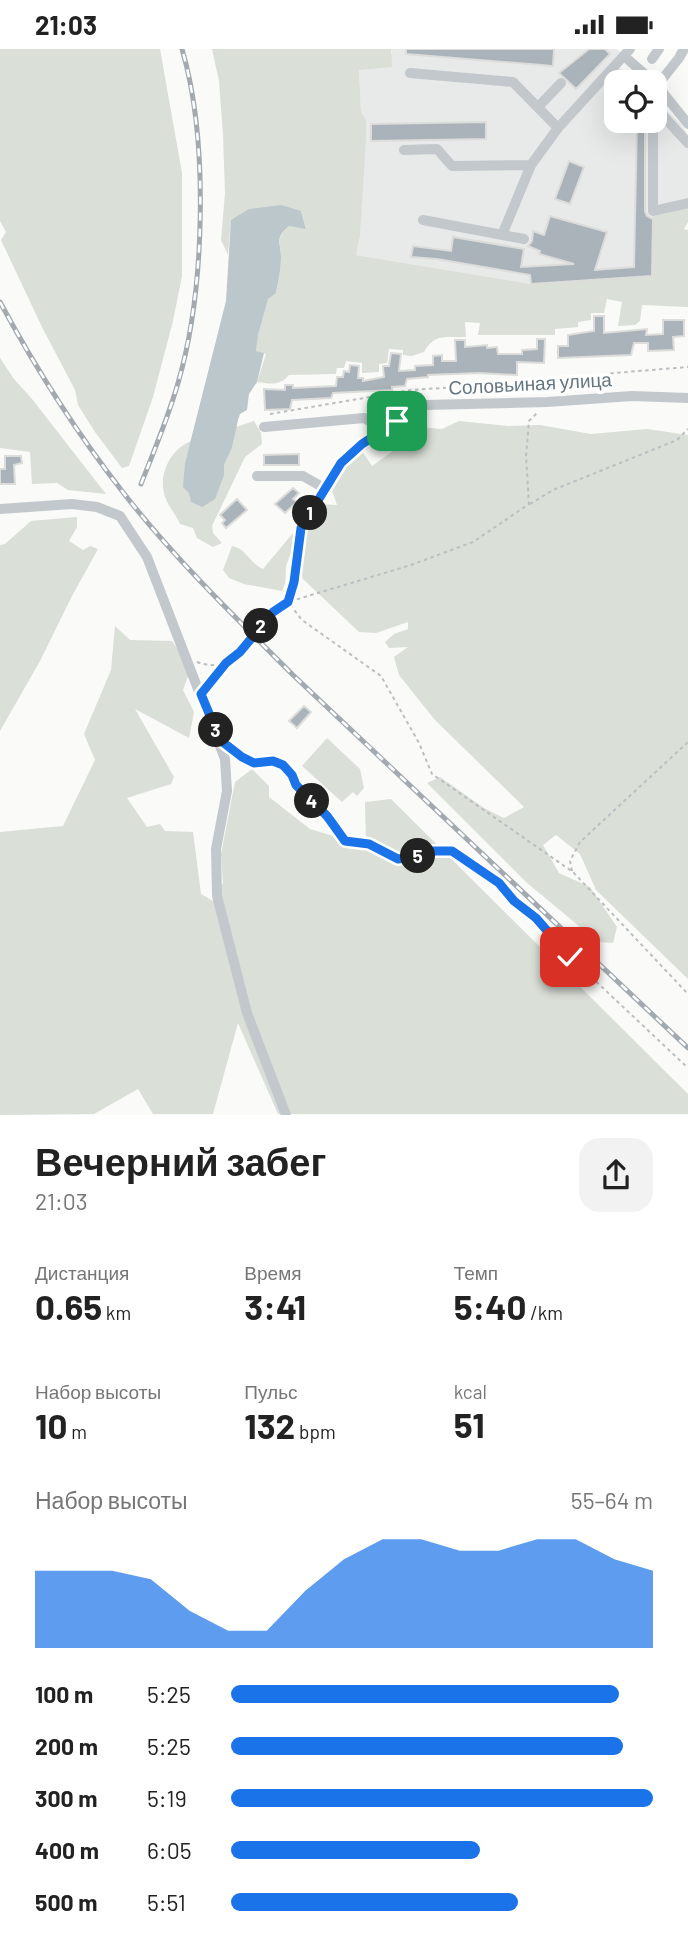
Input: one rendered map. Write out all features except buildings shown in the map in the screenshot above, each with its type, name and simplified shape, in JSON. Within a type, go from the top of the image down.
[{"type":"street","points":[[612,49],[625,54],[641,70]]},
{"type":"street","points":[[652,59],[659,49]]},
{"type":"street","points":[[684,49],[660,82],[660,89],[688,124]]},
{"type":"street","points":[[502,235],[531,165],[558,128],[625,54]]},
{"type":"street","points":[[410,73],[513,82],[558,128]]},
{"type":"street","points":[[538,107],[561,83]]},
{"type":"street","points":[[667,120],[687,141]]},
{"type":"street","points":[[653,133],[653,211],[688,203]]},
{"type":"street","points":[[404,150],[437,149],[452,166],[531,165]]},
{"type":"street","points":[[424,220],[524,239]]},
{"type":"street","name":"Соловьиная улица","points":[[294,582],[301,528],[324,488],[341,463],[407,411],[425,405],[547,402],[632,396],[688,398]]},
{"type":"street","points":[[264,427],[364,418],[376,423],[397,421]]},
{"type":"street","points":[[257,476],[303,476],[324,488]]},
{"type":"street","points":[[0,509],[72,504],[97,507],[120,516],[147,557],[220,740],[227,775],[227,791],[216,849],[217,896],[247,1013],[286,1115]]},
{"type":"path","points":[[270,414],[411,390],[545,381],[688,367]]},
{"type":"path","points":[[529,504],[526,456],[529,421],[547,402]]},
{"type":"path","points":[[201,694],[273,612],[288,602],[411,565],[473,542],[553,490],[677,440],[688,429]]},
{"type":"path","points":[[288,602],[294,582]]},
{"type":"path","points":[[288,602],[302,620],[381,676],[419,743],[432,774],[573,872],[688,994]]},
{"type":"path","points":[[187,658],[208,666],[226,663]]},
{"type":"path","points":[[220,740],[254,763],[273,761],[283,765],[296,785],[327,816],[345,841],[369,844],[398,859],[433,851],[452,851],[499,883],[514,901],[536,918],[570,957],[688,1068]]},
{"type":"path","points":[[573,872],[570,860],[580,842],[688,742]]},
{"type":"shaded area","points":[[0,49],[160,49],[182,173],[182,276],[153,397],[129,466],[122,468],[78,405],[75,390],[1,240],[6,232],[0,221]]},
{"type":"shaded area","points":[[212,49],[391,49],[392,67],[359,70],[361,111],[366,120],[366,139],[360,237],[356,255],[531,284],[652,276],[653,211],[688,207],[688,222],[684,229],[688,230],[688,307],[642,305],[640,321],[635,325],[618,326],[622,302],[607,299],[604,313],[591,313],[591,320],[578,322],[578,327],[555,329],[555,335],[478,335],[480,323],[465,322],[466,337],[437,339],[424,352],[412,356],[403,355],[403,350],[389,349],[387,363],[379,364],[379,372],[362,373],[362,363],[346,361],[344,368],[337,368],[336,374],[289,375],[278,383],[257,382],[266,354],[256,351],[257,338],[268,298],[276,293],[281,262],[280,237],[289,226],[306,228],[301,211],[231,220],[228,255],[221,240],[225,193],[223,135],[219,81]]},
{"type":"shaded area","points":[[391,49],[617,49],[622,54],[613,63],[622,70],[604,70],[604,133],[667,133],[667,111],[688,135],[688,207],[653,212],[652,276],[531,284],[356,255],[360,237],[366,120],[361,111],[359,70],[392,53]]},
{"type":"shaded area","points":[[281,205],[301,211],[306,229],[289,226],[280,238],[281,262],[276,293],[268,299],[258,335],[256,351],[264,353],[257,382],[249,394],[247,410],[240,414],[215,499],[202,507],[191,502],[189,493],[183,487],[185,463],[226,301],[231,220],[249,209]]},
{"type":"shaded area","points":[[0,358],[106,494],[68,490],[57,483],[32,484],[30,452],[0,448]]},
{"type":"shaded area","points":[[254,421],[261,433],[262,444],[245,457],[212,526],[213,533],[222,543],[213,547],[197,538],[193,528],[180,524],[165,497],[165,470],[172,456],[191,441],[185,463],[224,475],[224,465],[232,448],[236,427]]},
{"type":"shaded area","points":[[459,421],[508,426],[540,425],[591,434],[647,429],[688,435],[688,979],[596,890],[580,854],[556,835],[543,845],[559,873],[590,887],[617,927],[613,943],[598,942],[526,882],[427,783],[440,777],[484,808],[504,818],[524,807],[435,720],[399,675],[394,657],[408,647],[389,648],[385,642],[394,634],[408,629],[408,622],[376,633],[359,632],[303,579],[298,566],[303,531],[318,504],[337,505],[331,488],[346,462],[362,451],[372,466],[397,448],[418,427],[442,429]]},
{"type":"shaded area","points":[[77,517],[77,527],[69,541],[83,550],[90,546],[98,549],[0,731],[0,545],[5,544],[31,521]]},
{"type":"shaded area","points":[[293,533],[293,546],[282,591],[244,584],[229,578],[223,570],[232,546],[237,547],[263,569]]},
{"type":"shaded area","points":[[115,626],[130,640],[172,641],[191,668],[183,690],[194,712],[189,738],[135,709],[174,777],[171,784],[127,798],[147,827],[160,824],[165,831],[193,832],[201,894],[213,901],[223,883],[221,854],[235,782],[252,769],[269,786],[269,797],[310,829],[366,846],[365,802],[391,799],[688,1094],[688,1114],[278,1114],[238,1023],[213,1114],[153,1114],[138,1089],[94,1114],[0,1115],[0,832],[63,826],[95,760],[84,734],[111,670]]},
{"type":"shaded area","points":[[327,738],[360,769],[364,788],[357,796],[353,792],[342,802],[302,766]]},
{"type":"railway","points":[[141,484],[178,383],[194,305],[200,171],[191,86],[182,49]]},
{"type":"railway","points":[[0,302],[27,351],[88,446],[183,563],[293,675],[688,1048]]},
{"type":"route","points":[[397,421],[362,444],[341,463],[301,528],[294,582],[288,602],[273,612],[201,694],[220,740],[254,763],[273,761],[283,765],[296,785],[327,816],[345,841],[369,844],[398,859],[433,851],[452,851],[499,883],[514,901],[536,918],[570,957]]}]
